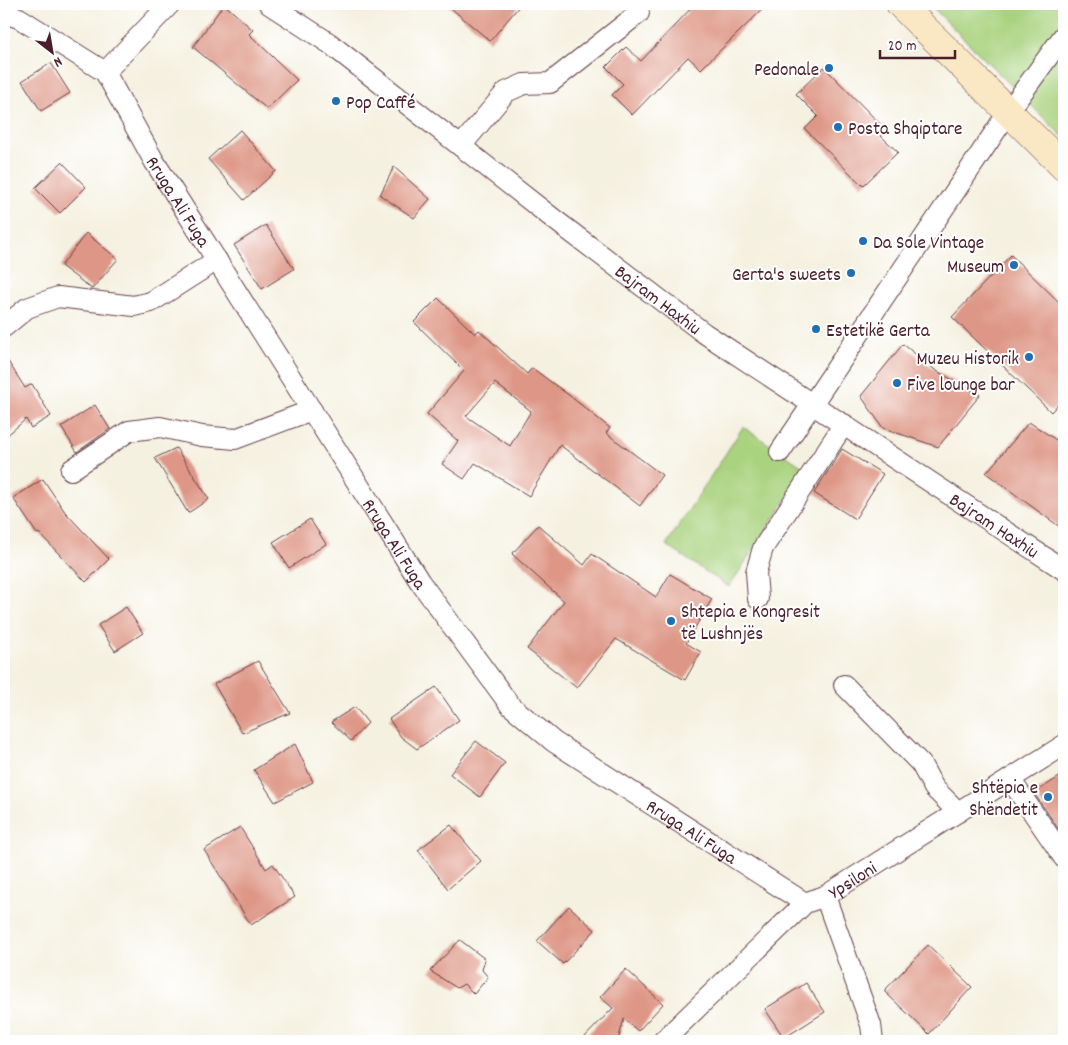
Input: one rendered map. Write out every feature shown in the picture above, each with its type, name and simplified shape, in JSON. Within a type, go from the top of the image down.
[{"type":"main road","points":[[900,4],[1064,167]]},
{"type":"street","points":[[4,13],[19,18],[105,72],[170,4]]},
{"type":"street","name":"Bajram Haxhiu","points":[[269,4],[329,43],[704,333],[1064,570]]},
{"type":"street","points":[[461,146],[506,92],[524,84],[550,83],[639,13]]},
{"type":"street","points":[[780,452],[1009,111],[1064,36]]},
{"type":"street","name":"Rruga Ali Fuga","points":[[105,72],[154,161],[420,582],[510,705],[554,742],[805,903]]},
{"type":"street","points":[[4,327],[27,308],[58,297],[134,306],[151,302],[217,260]]},
{"type":"street","points":[[70,470],[129,431],[160,427],[202,436],[234,439],[312,410]]},
{"type":"street","points":[[758,598],[756,572],[763,548],[844,424]]},
{"type":"street","points":[[844,685],[921,764],[934,788],[958,812]]},
{"type":"street","name":"Ypsiloni","points":[[663,1041],[805,903],[825,896],[1064,745]]},
{"type":"street","points":[[1010,779],[1064,858]]},
{"type":"street","points":[[825,896],[871,1025],[873,1041]]},
{"type":"green space","points":[[929,4],[1064,4],[1064,138]]},
{"type":"green space","points":[[743,427],[806,469],[729,587],[666,545]]},
{"type":"building","points":[[224,4],[253,30],[249,34],[297,80],[267,109],[193,47]]},
{"type":"building","points":[[446,4],[521,4],[490,41]]},
{"type":"building","points":[[695,4],[768,4],[701,69],[688,57],[632,115],[612,95],[623,84],[606,67],[626,47],[641,61]]},
{"type":"building","points":[[51,63],[70,93],[41,111],[22,81]]},
{"type":"building","points":[[824,67],[886,130],[881,136],[898,152],[863,186],[805,129],[818,116],[796,94]]},
{"type":"building","points":[[240,130],[276,171],[244,200],[208,159]]},
{"type":"building","points":[[62,162],[86,187],[60,213],[35,188]]},
{"type":"building","points":[[394,167],[430,199],[414,218],[380,195]]},
{"type":"building","points":[[266,225],[294,269],[262,289],[234,245]]},
{"type":"building","points":[[86,233],[118,259],[92,289],[61,266]]},
{"type":"building","name":"Muzeu Historik","points":[[1011,255],[1064,307],[1064,398],[1051,412],[952,317]]},
{"type":"building","points":[[438,298],[475,334],[479,330],[527,374],[532,368],[610,428],[606,433],[662,475],[640,506],[560,445],[529,496],[475,463],[464,479],[442,464],[458,441],[427,414],[464,371],[414,322]],"holes":[[[495,383],[531,411],[510,446],[466,416]]]},
{"type":"building","points":[[903,344],[935,370],[980,395],[938,447],[883,428],[861,396]]},
{"type":"building","points":[[4,355],[25,388],[32,384],[51,416],[31,428],[26,419],[4,438]]},
{"type":"building","points":[[95,405],[110,429],[77,452],[61,427]]},
{"type":"building","points":[[1029,422],[1064,445],[1064,530],[986,473]]},
{"type":"building","points":[[176,448],[209,499],[188,513],[155,458]]},
{"type":"building","points":[[842,449],[883,474],[855,519],[814,493]]},
{"type":"building","points":[[43,479],[65,512],[109,559],[86,582],[39,533],[37,534],[13,498]]},
{"type":"building","points":[[310,519],[326,544],[289,568],[273,542]]},
{"type":"building","points":[[538,525],[584,565],[592,554],[656,597],[670,574],[712,599],[686,643],[701,652],[685,680],[616,639],[577,688],[527,649],[564,601],[512,554]]},
{"type":"building","points":[[126,607],[143,633],[115,651],[98,625]]},
{"type":"building","points":[[258,661],[290,713],[242,733],[214,684]]},
{"type":"building","points":[[436,687],[459,720],[417,749],[401,737],[389,719]]},
{"type":"building","points":[[355,707],[368,723],[351,741],[331,722]]},
{"type":"building","points":[[476,741],[505,763],[480,797],[450,774]]},
{"type":"building","points":[[295,744],[313,782],[275,802],[254,770]]},
{"type":"building","points":[[1064,774],[1064,837],[1034,793]]},
{"type":"building","points":[[451,825],[481,861],[448,889],[418,850]]},
{"type":"building","points":[[240,827],[266,869],[273,864],[295,897],[251,925],[204,850]]},
{"type":"building","points":[[569,906],[595,930],[563,964],[537,941]]},
{"type":"building","points":[[460,940],[485,959],[482,970],[488,977],[474,994],[464,984],[457,988],[430,971]]},
{"type":"building","points":[[928,945],[972,987],[929,1034],[884,991]]},
{"type":"building","points":[[626,969],[663,1004],[638,1031],[624,1019],[618,1041],[581,1041],[613,1008],[600,997]]},
{"type":"building","points":[[806,983],[825,1012],[784,1038],[765,1009]]},
{"type":"place","name":"Pedonale","points":[[829,68]]},
{"type":"place","name":"Pop Caffé","points":[[336,101]]},
{"type":"place","name":"Posta Shqiptare","points":[[838,127]]},
{"type":"place","name":"Da Sole Vintage","points":[[863,241]]},
{"type":"place","name":"Museum","points":[[1014,265]]},
{"type":"place","name":"Gerta's sweets","points":[[851,273]]},
{"type":"place","name":"Estetikë Gerta","points":[[816,329]]},
{"type":"place","name":"Muzeu Historik","points":[[1029,357]]},
{"type":"place","name":"Five lounge bar","points":[[897,383]]},
{"type":"place","name":"Shtepia e Kongresit të Lushnjës","points":[[671,621]]},
{"type":"place","name":"Shtëpia e Shëndetit","points":[[1048,797]]}]
